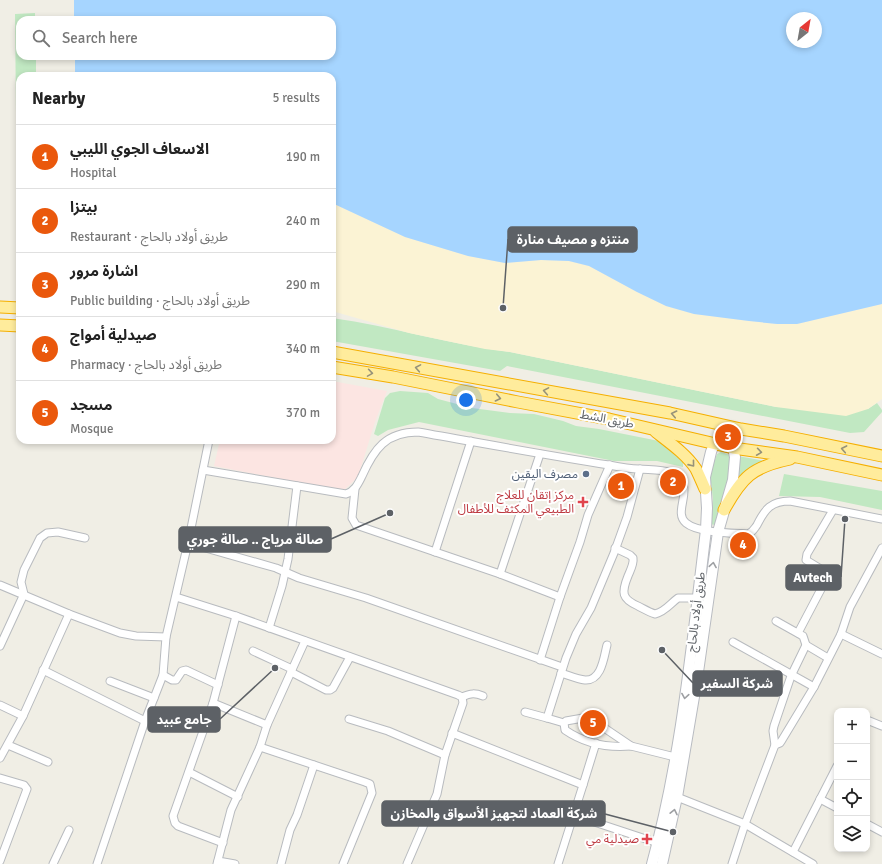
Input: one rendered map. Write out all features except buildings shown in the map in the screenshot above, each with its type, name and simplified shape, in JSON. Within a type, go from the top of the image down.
[{"type":"highway","points":[[0,307],[16,308]]},
{"type":"highway","points":[[0,325],[16,326]]},
{"type":"highway","name":"طريق الشط","points":[[336,353],[610,402],[882,456]]},
{"type":"highway","name":"طريق الشط","points":[[336,368],[393,377],[653,429],[733,448],[797,457],[882,474]]},
{"type":"highway","points":[[653,429],[675,447],[691,463],[705,489]]},
{"type":"highway","points":[[724,510],[738,485],[751,473],[771,463],[797,457]]},
{"type":"main road","name":"طريق أولاد بالحاج","points":[[662,864],[677,797],[697,679],[718,532],[733,480],[735,462],[733,448],[725,435],[712,422]]},
{"type":"main road","points":[[714,444],[725,435],[741,429]]},
{"type":"main road","name":"طريق أولاد بالحاج","points":[[652,864],[669,793],[688,675],[706,530],[707,508],[705,477],[707,464],[714,444]]},
{"type":"street","points":[[560,596],[500,574],[356,526],[352,518],[355,489],[374,452],[384,442],[395,435],[418,432],[640,470],[662,470],[672,473],[683,484],[685,491],[681,512],[682,518],[689,525],[718,532],[748,534],[751,532],[768,507],[782,500],[790,500],[882,519]]},
{"type":"street","points":[[435,552],[471,441]]},
{"type":"street","points":[[97,864],[145,721],[164,675],[166,637],[188,543],[208,444]]},
{"type":"street","points":[[500,574],[540,454]]},
{"type":"street","points":[[540,660],[588,515],[610,465]]},
{"type":"street","points":[[203,470],[343,494],[349,493],[355,489]]},
{"type":"street","points":[[547,718],[562,670],[576,634],[591,608],[616,548],[627,517],[640,470]]},
{"type":"street","points":[[269,628],[285,572],[292,532],[297,486]]},
{"type":"street","points":[[798,633],[829,574],[806,560],[807,554],[833,510]]},
{"type":"street","points":[[0,646],[24,594],[22,582],[24,570],[40,538],[47,533],[58,532],[85,538]]},
{"type":"street","points":[[188,543],[276,568],[299,578],[366,598],[540,660],[586,680],[592,678],[600,670],[607,645]]},
{"type":"street","points":[[616,548],[630,555],[634,561],[624,591],[624,596],[629,602],[655,614],[670,606],[678,598],[697,598]]},
{"type":"street","points":[[775,744],[780,743],[814,687],[841,634],[850,607],[882,548]]},
{"type":"street","points":[[0,585],[69,614],[120,633],[136,636],[166,637]]},
{"type":"street","points":[[176,597],[236,616],[462,697],[475,693],[484,696]]},
{"type":"street","points":[[0,758],[23,716],[69,614]]},
{"type":"street","points":[[223,842],[180,827],[175,823],[173,816],[213,703],[236,616]]},
{"type":"street","points":[[776,621],[803,636],[806,645],[828,658]]},
{"type":"street","points":[[841,634],[882,654]]},
{"type":"street","points":[[235,864],[218,862],[232,810],[260,747],[267,725],[305,641]]},
{"type":"street","points":[[733,642],[791,676],[814,687]]},
{"type":"street","points":[[732,864],[745,824],[775,744],[773,731],[774,726],[791,676],[806,645]]},
{"type":"street","points":[[254,651],[292,670],[326,690],[333,688],[350,656]]},
{"type":"street","points":[[43,670],[145,721]]},
{"type":"street","points":[[164,675],[172,680],[176,680],[182,671],[186,670],[218,685]]},
{"type":"street","points":[[110,681],[154,698]]},
{"type":"street","points":[[407,864],[437,794],[444,755],[463,702],[462,697]]},
{"type":"street","points":[[213,703],[267,725]]},
{"type":"street","points":[[0,705],[23,716]]},
{"type":"street","points":[[525,712],[564,723],[566,721],[583,718],[594,721],[631,746]]},
{"type":"street","points":[[349,719],[388,731],[444,755]]},
{"type":"street","points":[[870,721],[882,726]]},
{"type":"street","points":[[564,723],[565,730],[585,741],[614,747],[631,746],[675,757]]},
{"type":"street","points":[[452,733],[583,785]]},
{"type":"street","points":[[558,864],[596,744]]},
{"type":"street","points":[[8,745],[48,762]]},
{"type":"street","points":[[260,747],[368,783],[372,793],[343,864]]},
{"type":"street","points":[[281,864],[290,830],[297,815],[314,765]]},
{"type":"street","points":[[189,772],[238,797]]},
{"type":"street","points":[[793,852],[834,772]]},
{"type":"street","points":[[0,778],[24,785],[26,789],[0,861]]},
{"type":"street","points":[[677,797],[745,824],[813,864]]},
{"type":"street","points":[[820,799],[834,806]]},
{"type":"street","points":[[573,815],[658,843]]},
{"type":"street","points":[[870,825],[882,831]]},
{"type":"street","points":[[53,864],[69,830]]},
{"type":"shaded area","points":[[336,382],[387,391],[375,422],[358,477],[343,491],[214,466],[219,444],[336,444]]},
{"type":"green space","points":[[35,13],[35,16],[16,16],[16,60],[36,60],[36,72],[16,72],[16,114],[15,14]]},
{"type":"green space","points":[[336,319],[354,321],[465,345],[510,352],[776,407],[868,409],[877,403],[882,412],[864,432],[850,433],[507,366],[500,371],[336,342]]},
{"type":"green space","points":[[400,391],[428,393],[438,399],[472,408],[510,413],[534,414],[563,421],[576,426],[659,441],[683,461],[683,467],[657,461],[614,461],[419,422],[388,430],[378,436],[374,434],[385,398],[390,393]]},
{"type":"green space","points":[[721,452],[730,455],[732,463],[726,492],[719,506],[715,525],[710,524],[713,499],[710,474],[717,454]]},
{"type":"green space","points":[[738,456],[765,461],[753,466],[739,478]]},
{"type":"green space","points":[[784,474],[882,491],[882,510],[820,497],[779,496]]},
{"type":"sand","points":[[336,205],[405,237],[468,256],[505,263],[541,260],[569,261],[589,266],[666,306],[694,314],[777,324],[797,324],[882,304],[882,399],[868,409],[846,416],[776,407],[510,352],[485,349],[409,333],[336,312]]},
{"type":"water","points":[[74,0],[882,0],[882,304],[797,324],[777,324],[694,314],[666,306],[589,266],[569,261],[541,260],[505,263],[468,256],[405,237],[336,205],[336,72],[75,72],[75,60],[336,60],[336,16],[74,16]]},
{"type":"place","name":"منتزه و مصيف منارة","points":[[503,308]]},
{"type":"place","name":"اشارة مرور","points":[[728,437]]},
{"type":"place","name":"مصرف اليقين","points":[[586,474]]},
{"type":"place","name":"بيتزا","points":[[673,482]]},
{"type":"place","name":"الاسعاف الجوي الليبي","points":[[621,486]]},
{"type":"place","name":"مركز إتقان للعلاج الطبيعي المكثف للأطفال","points":[[583,502]]},
{"type":"place","name":"صالة مرياج .. صالة جوري","points":[[390,513]]},
{"type":"place","name":"Avtech","points":[[845,519]]},
{"type":"place","name":"صيدلية أمواج","points":[[743,545]]},
{"type":"place","name":"شركة السفير","points":[[662,650]]},
{"type":"place","name":"جامع عبيد","points":[[275,668]]},
{"type":"place","name":"مسجد","points":[[593,723]]},
{"type":"place","name":"شركة العماد لتجهيز الأسواق والمخازن","points":[[673,832]]},
{"type":"place","name":"صيدلية مي","points":[[647,839]]}]
